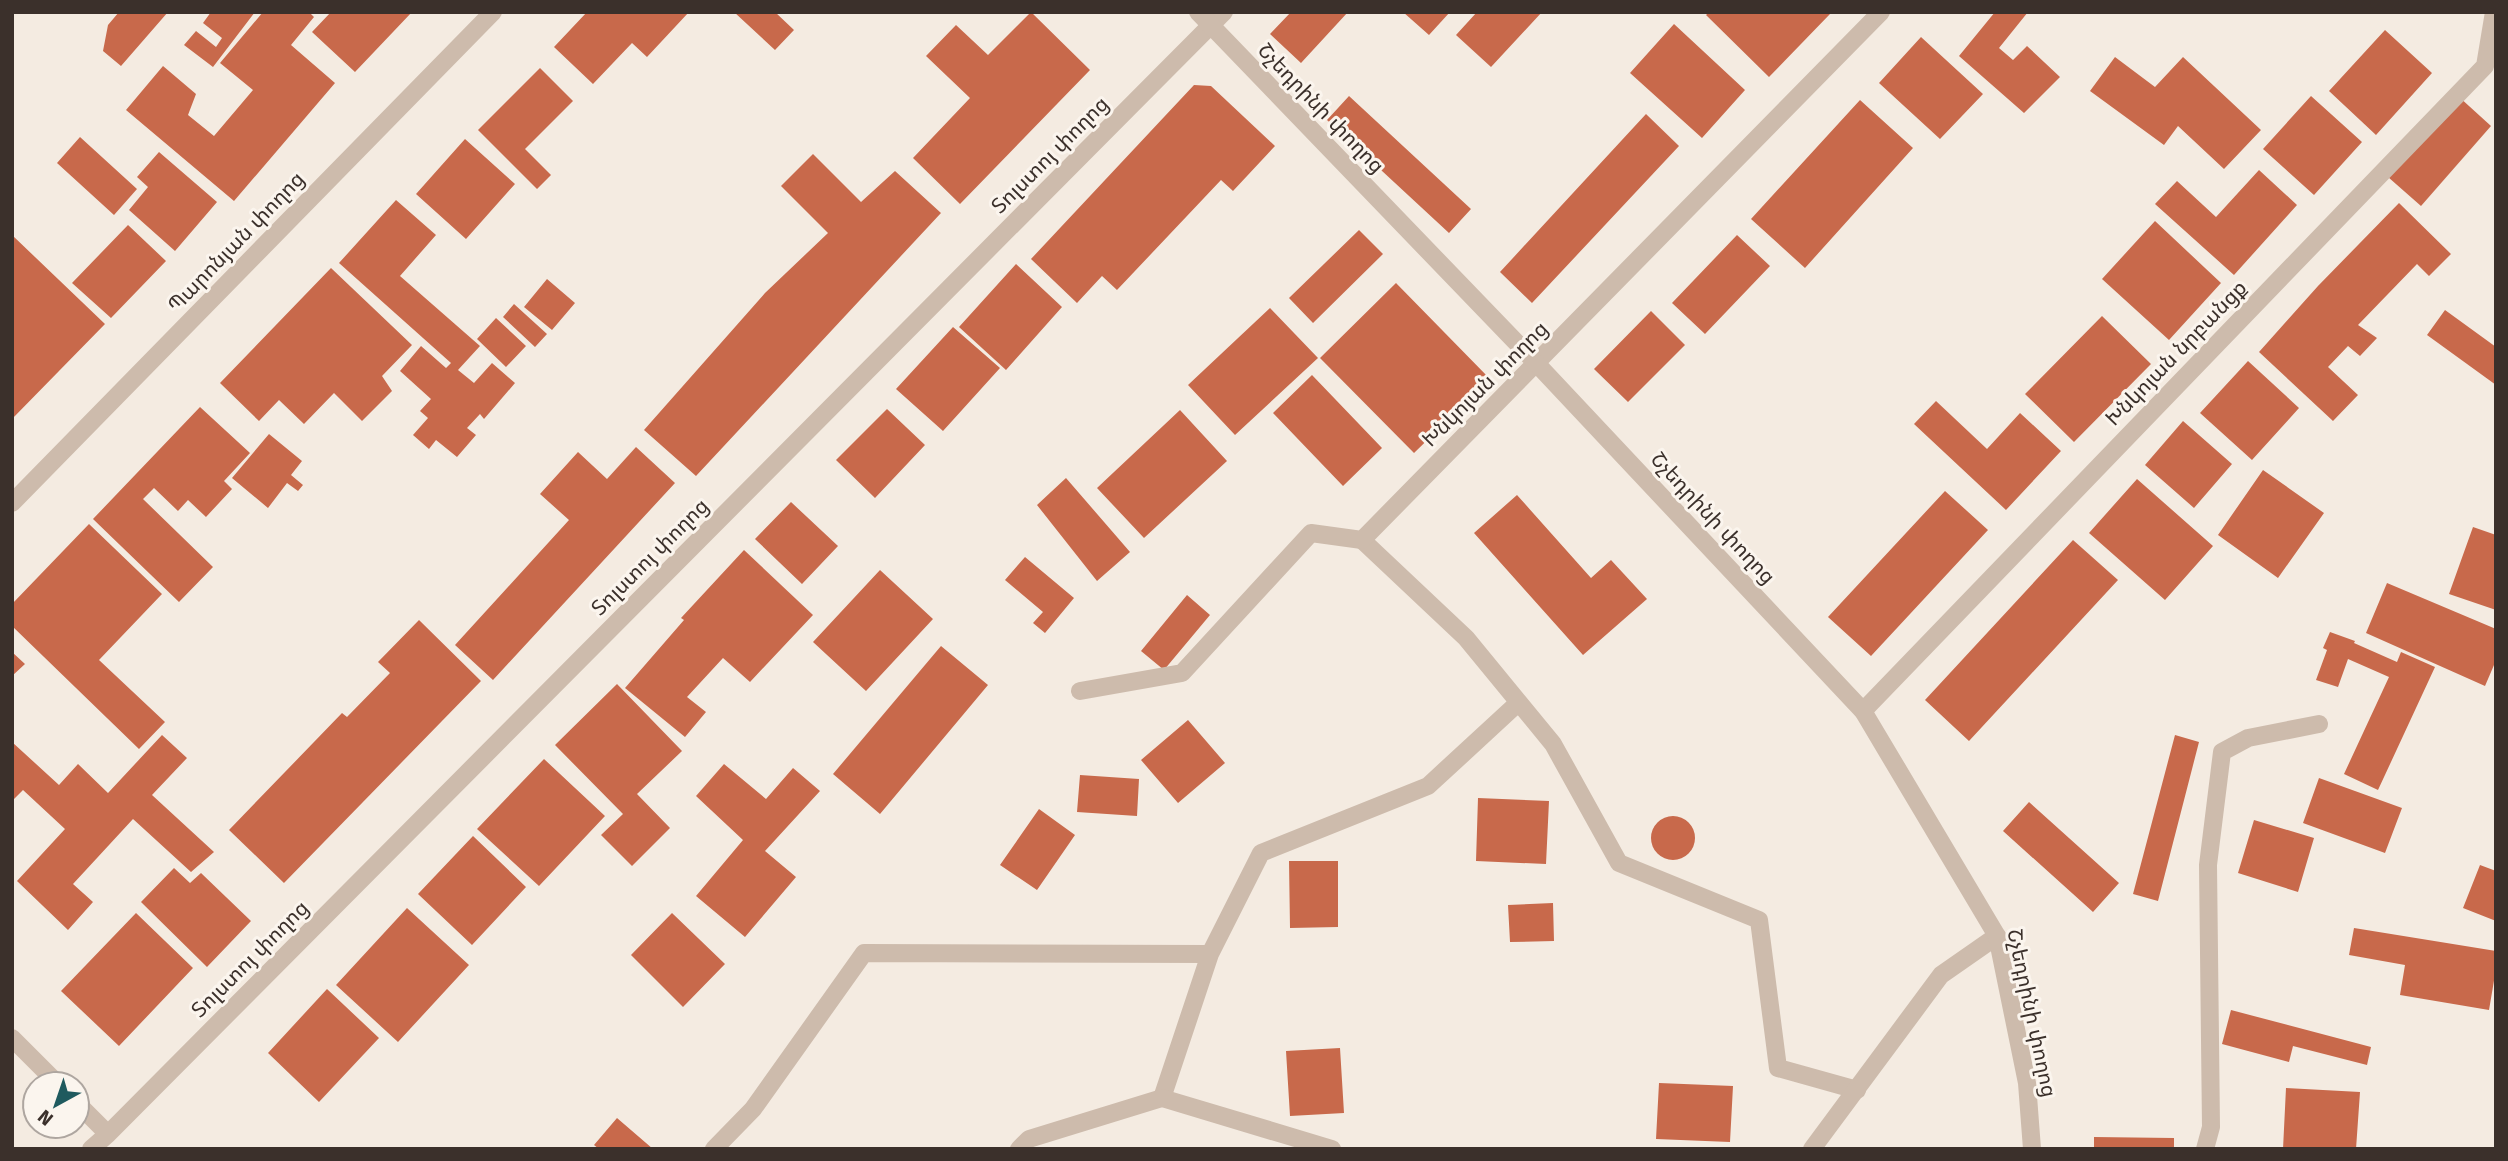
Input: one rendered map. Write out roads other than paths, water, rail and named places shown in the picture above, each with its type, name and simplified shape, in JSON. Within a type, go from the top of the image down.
[{"type":"street","name":"Պարոնյան փողոց","points":[[12,503],[493,12]]},
{"type":"street","name":"Շչեդրինի փողոց","points":[[1198,12],[1537,364],[1863,711],[1997,936],[2027,1083],[2032,1149]]},
{"type":"street","name":"Տոլստոյ փողոց","points":[[91,1149],[1224,12]]},
{"type":"street","name":"Խնկոյան փողոց","points":[[1362,540],[1881,12]]},
{"type":"street","name":"Խնկոյան նրբանցք","points":[[1863,711],[2485,66],[2494,12]]},
{"type":"street","points":[[1080,691],[1182,673],[1311,533],[1362,540],[1466,638],[1553,744],[1619,863],[1759,920],[1778,1068],[1857,1090]]},
{"type":"street","points":[[1162,1098],[1210,954],[1261,853],[1427,786],[1518,703]]},
{"type":"street","points":[[2206,1149],[2211,1127],[2208,865],[2222,752],[2248,738],[2319,724]]},
{"type":"street","points":[[1812,1149],[1941,975],[1997,936]]},
{"type":"street","points":[[714,1149],[753,1109],[864,953],[1210,954]]},
{"type":"street","points":[[12,1038],[44,1070]]},
{"type":"street","points":[[1019,1149],[1029,1139],[1162,1098],[1332,1149]]},
{"type":"street","points":[[91,1117],[108,1134]]}]
